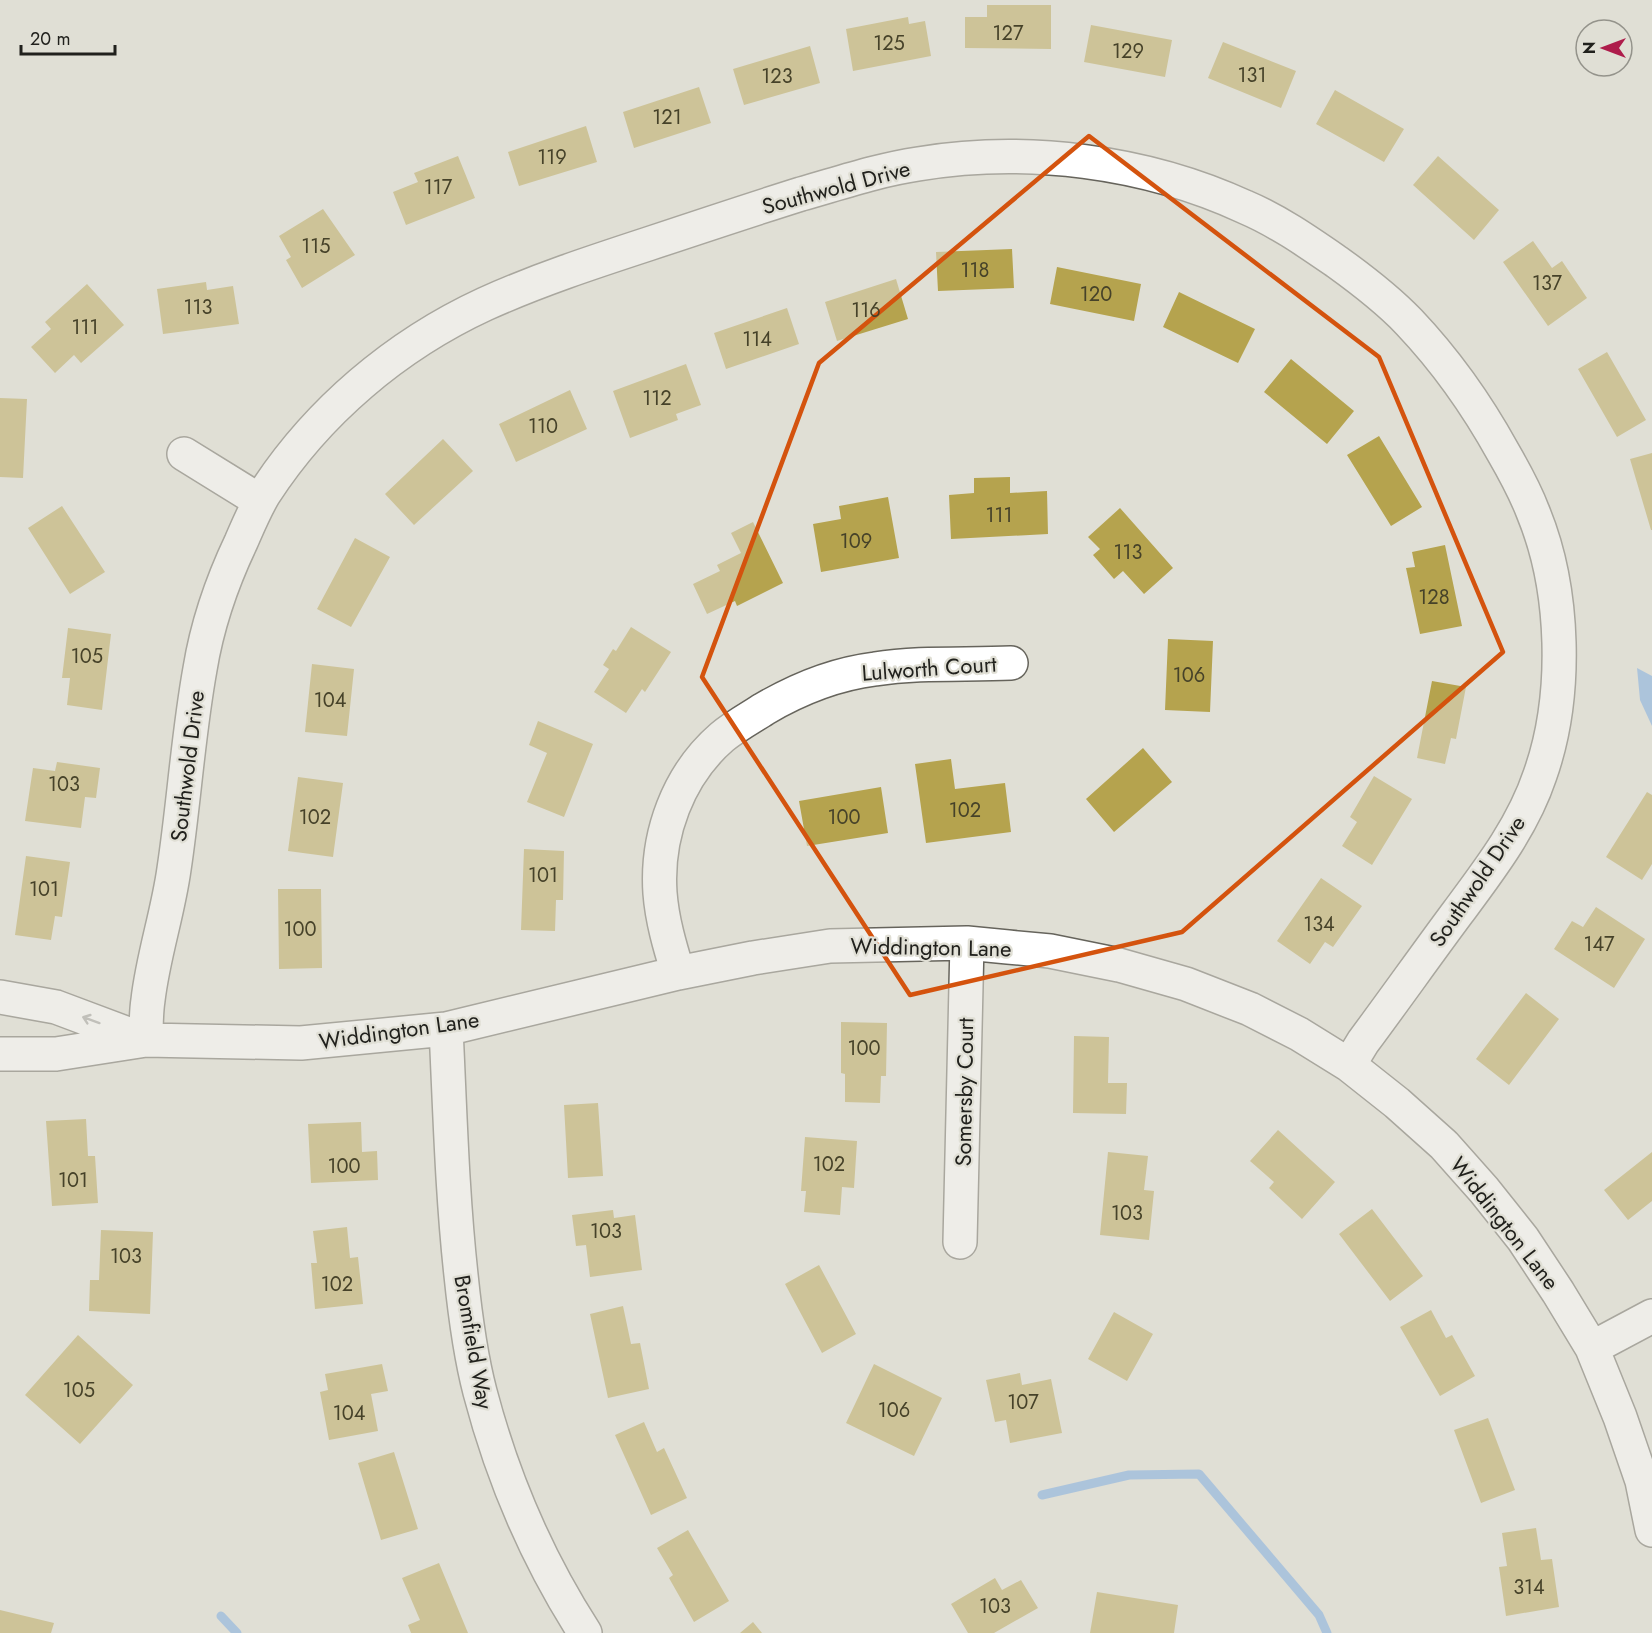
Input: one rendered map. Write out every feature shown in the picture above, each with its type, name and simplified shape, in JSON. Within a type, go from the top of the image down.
[{"type":"street","name":"Southwold Drive","points":[[146,1040],[148,998],[173,875],[200,667],[210,624],[228,570],[260,501],[294,451],[330,412],[360,384],[400,354],[482,306],[581,266],[876,172],[918,164],[1014,155],[1125,169],[1183,183],[1241,204],[1273,220],[1364,281],[1407,320],[1444,363],[1483,417],[1535,516],[1548,565],[1558,620],[1559,673],[1554,726],[1540,776],[1522,817],[1497,858],[1363,1042],[1349,1065]]},
{"type":"street","points":[[184,454],[260,501]]},
{"type":"street","name":"Lulworth Court","points":[[678,973],[670,946],[660,892],[662,848],[669,817],[682,787],[702,759],[722,737],[779,700],[815,684],[848,674],[912,666],[1011,663]]},
{"type":"street","name":"Widdington Lane","points":[[0,1054],[56,1054],[146,1040],[301,1043],[446,1029],[678,973],[830,946],[967,943],[1050,951],[1119,965],[1186,984],[1250,1009],[1299,1034],[1349,1065],[1397,1103],[1444,1145],[1484,1190],[1523,1239],[1592,1348],[1635,1460],[1652,1530]]},
{"type":"street","name":"Somersby Court","points":[[960,1242],[967,943]]},
{"type":"street","name":"Widdington Lane","points":[[0,997],[56,1007],[146,1040]]},
{"type":"street","name":"Bromfield Way","points":[[446,1029],[456,1232],[464,1301],[480,1391],[511,1486],[550,1573],[585,1633]]},
{"type":"street","points":[[1592,1348],[1652,1316]]},
{"type":"highlighted area","points":[[1089,136],[1379,357],[1503,652],[1182,932],[910,995],[702,677],[819,363]]},
{"type":"water","points":[[1637,668],[1652,676],[1652,726],[1640,700]]},
{"type":"building","points":[[987,5],[1051,5],[1051,49],[965,48],[965,17],[987,17]]},
{"type":"building","points":[[908,17],[909,24],[925,21],[931,56],[853,71],[846,29]]},
{"type":"building","points":[[1091,25],[1172,40],[1165,77],[1084,62]]},
{"type":"building","points":[[1223,42],[1296,71],[1281,108],[1208,78]]},
{"type":"building","points":[[810,46],[820,83],[744,105],[733,69]]},
{"type":"building","points":[[699,87],[711,123],[634,148],[623,112]]},
{"type":"building","points":[[1335,90],[1404,129],[1384,162],[1316,124]]},
{"type":"building","points":[[586,126],[597,162],[519,186],[508,152]]},
{"type":"building","points":[[458,156],[475,198],[406,225],[393,192],[418,182],[414,173]]},
{"type":"building","points":[[1438,156],[1499,210],[1474,240],[1413,185]]},
{"type":"building","points":[[323,209],[355,255],[302,288],[286,260],[291,257],[279,236]]},
{"type":"building","points":[[1533,241],[1552,268],[1562,261],[1587,298],[1548,326],[1503,262]]},
{"type":"building","points":[[1012,249],[1014,288],[938,291],[936,252]]},
{"type":"building","points":[[1057,267],[1141,284],[1134,321],[1050,304]]},
{"type":"building","points":[[896,279],[908,319],[837,341],[825,302]]},
{"type":"building","points":[[206,282],[207,290],[233,286],[239,324],[163,334],[157,289]]},
{"type":"building","points":[[87,284],[124,325],[81,363],[74,355],[55,373],[31,347],[51,329],[45,322]]},
{"type":"building","points":[[1179,292],[1255,329],[1238,363],[1163,327]]},
{"type":"building","points":[[787,308],[799,344],[726,369],[714,333]]},
{"type":"building","points":[[1607,352],[1646,420],[1617,437],[1578,369]]},
{"type":"building","points":[[1291,359],[1354,411],[1327,444],[1264,392]]},
{"type":"building","points":[[686,364],[701,405],[676,414],[678,420],[630,438],[613,391]]},
{"type":"building","points":[[570,390],[587,429],[516,462],[499,424]]},
{"type":"building","points":[[0,398],[27,399],[23,478],[0,477]]},
{"type":"building","points":[[1379,436],[1422,507],[1391,526],[1347,455]]},
{"type":"building","points":[[443,439],[473,471],[414,525],[385,494]]},
{"type":"building","points":[[1652,453],[1652,530],[1651,530],[1630,459]]},
{"type":"building","points":[[1010,477],[1010,493],[1047,491],[1048,534],[951,539],[949,495],[974,493],[974,478]]},
{"type":"building","points":[[888,497],[899,558],[821,572],[813,524],[841,519],[839,506]]},
{"type":"building","points":[[62,506],[105,572],[70,594],[28,528]]},
{"type":"building","points":[[1120,508],[1173,568],[1144,594],[1123,571],[1114,579],[1093,555],[1100,549],[1088,537]]},
{"type":"building","points":[[753,522],[783,583],[737,606],[735,601],[707,614],[693,584],[720,571],[717,565],[741,553],[731,533]]},
{"type":"building","points":[[355,538],[390,557],[351,627],[317,609]]},
{"type":"building","points":[[1445,545],[1462,626],[1420,634],[1406,568],[1415,567],[1412,552]]},
{"type":"building","points":[[631,627],[671,652],[645,692],[642,689],[626,713],[594,692],[609,669],[603,665],[613,649],[616,651]]},
{"type":"building","points":[[68,628],[111,634],[102,710],[67,705],[70,678],[62,678]]},
{"type":"building","points":[[1168,639],[1213,641],[1210,712],[1165,710]]},
{"type":"building","points":[[312,664],[354,669],[347,736],[305,732]]},
{"type":"building","points":[[1432,681],[1466,687],[1456,739],[1451,738],[1445,764],[1417,758]]},
{"type":"building","points":[[538,721],[593,744],[564,817],[527,802],[547,753],[529,745]]},
{"type":"building","points":[[1143,748],[1172,782],[1114,832],[1086,799]]},
{"type":"building","points":[[951,759],[955,789],[1005,783],[1011,832],[926,843],[915,764]]},
{"type":"building","points":[[57,762],[100,768],[96,798],[85,797],[81,828],[25,821],[33,768],[55,771]]},
{"type":"building","points":[[1374,776],[1412,799],[1372,865],[1342,846],[1357,822],[1350,817]]},
{"type":"building","points":[[298,777],[343,783],[333,857],[288,851]]},
{"type":"building","points":[[881,787],[888,833],[807,846],[799,801]]},
{"type":"building","points":[[1647,792],[1652,795],[1652,864],[1642,880],[1606,857]]},
{"type":"building","points":[[524,849],[564,851],[563,900],[556,900],[555,931],[521,930]]},
{"type":"building","points":[[26,856],[70,862],[62,917],[55,916],[51,940],[15,935]]},
{"type":"building","points":[[1321,878],[1362,906],[1333,947],[1325,942],[1310,964],[1277,941]]},
{"type":"building","points":[[278,889],[321,889],[322,968],[279,969]]},
{"type":"building","points":[[1596,907],[1645,939],[1614,988],[1554,949],[1572,921],[1583,927]]},
{"type":"building","points":[[1526,993],[1559,1019],[1509,1085],[1476,1059]]},
{"type":"building","points":[[841,1022],[887,1023],[886,1076],[881,1076],[880,1103],[845,1102],[845,1074],[841,1073]]},
{"type":"building","points":[[1074,1036],[1109,1037],[1108,1083],[1127,1083],[1126,1114],[1073,1113]]},
{"type":"building","points":[[598,1103],[603,1176],[568,1178],[564,1105]]},
{"type":"building","points":[[86,1119],[88,1156],[95,1156],[98,1203],[52,1206],[46,1121]]},
{"type":"building","points":[[361,1122],[362,1152],[377,1151],[378,1180],[311,1183],[308,1124]]},
{"type":"building","points":[[1278,1130],[1335,1182],[1302,1219],[1269,1188],[1274,1182],[1250,1161]]},
{"type":"building","points":[[805,1137],[857,1141],[854,1188],[842,1187],[840,1215],[804,1212],[806,1191],[801,1191]]},
{"type":"building","points":[[1108,1152],[1148,1156],[1144,1190],[1154,1191],[1149,1240],[1100,1235]]},
{"type":"building","points":[[1652,1152],[1652,1201],[1628,1220],[1604,1190]]},
{"type":"building","points":[[1372,1209],[1423,1276],[1390,1301],[1339,1234]]},
{"type":"building","points":[[613,1210],[614,1218],[635,1215],[642,1270],[590,1277],[586,1245],[576,1246],[572,1215]]},
{"type":"building","points":[[347,1227],[350,1258],[358,1257],[363,1304],[315,1309],[311,1263],[317,1263],[313,1231]]},
{"type":"building","points":[[101,1230],[153,1232],[150,1314],[89,1311],[90,1280],[99,1280]]},
{"type":"building","points":[[819,1265],[856,1334],[822,1353],[785,1284]]},
{"type":"building","points":[[623,1306],[631,1344],[640,1343],[649,1389],[608,1398],[590,1314]]},
{"type":"building","points":[[1431,1310],[1446,1338],[1452,1335],[1475,1376],[1440,1396],[1400,1327]]},
{"type":"building","points":[[1114,1312],[1153,1334],[1127,1381],[1088,1359]]},
{"type":"building","points":[[78,1335],[133,1385],[80,1444],[25,1395]]},
{"type":"building","points":[[382,1364],[388,1391],[371,1394],[378,1431],[329,1440],[320,1392],[328,1390],[325,1374]]},
{"type":"building","points":[[874,1364],[942,1398],[914,1456],[846,1423]]},
{"type":"building","points":[[1020,1373],[1022,1385],[1051,1379],[1062,1433],[1010,1443],[1006,1420],[995,1422],[986,1380]]},
{"type":"building","points":[[1488,1418],[1515,1490],[1481,1503],[1454,1430]]},
{"type":"building","points":[[644,1422],[657,1452],[664,1448],[687,1498],[651,1515],[615,1435]]},
{"type":"building","points":[[394,1452],[418,1529],[381,1540],[358,1463]]},
{"type":"building","points":[[1536,1528],[1541,1560],[1552,1559],[1559,1607],[1506,1616],[1499,1567],[1507,1566],[1502,1533]]},
{"type":"building","points":[[688,1530],[729,1601],[694,1622],[669,1578],[673,1575],[657,1548]]},
{"type":"building","points":[[439,1563],[468,1633],[411,1633],[408,1625],[420,1620],[402,1578]]},
{"type":"building","points":[[995,1578],[1002,1590],[1021,1580],[1038,1608],[994,1633],[968,1633],[951,1604]]},
{"type":"building","points":[[1097,1592],[1178,1605],[1174,1633],[1090,1633]]},
{"type":"building","points":[[0,1610],[54,1623],[51,1633],[0,1633]]},
{"type":"building","points":[[753,1622],[762,1633],[740,1633]]},
{"type":"waterway","points":[[1042,1495],[1129,1475],[1199,1474],[1319,1615],[1327,1633]]},
{"type":"waterway","points":[[221,1616],[237,1633]]}]
